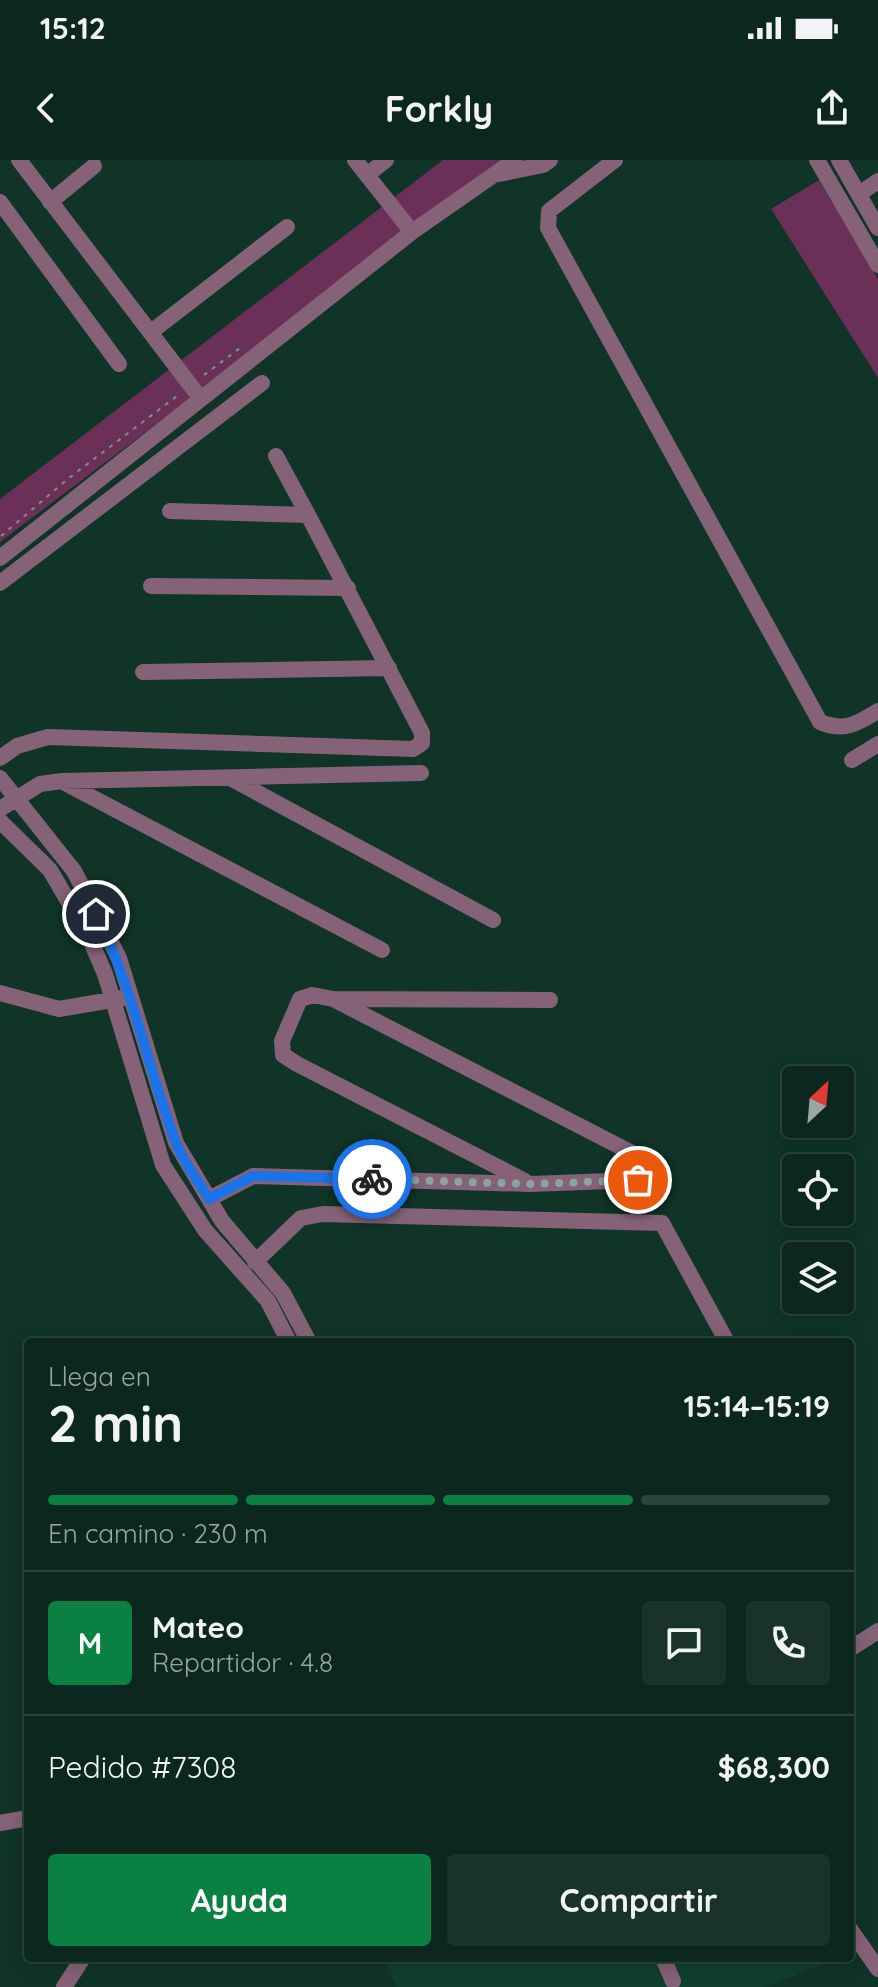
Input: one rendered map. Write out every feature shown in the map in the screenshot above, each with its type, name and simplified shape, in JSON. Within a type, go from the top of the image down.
[{"type":"street","points":[[355,160],[412,232]]},
{"type":"street","points":[[367,175],[386,160]]},
{"type":"street","points":[[0,558],[412,232],[515,160]]},
{"type":"street","points":[[494,175],[543,165],[550,160]]},
{"type":"street","points":[[615,160],[549,211],[548,228],[820,722],[836,728],[856,725],[878,711]]},
{"type":"street","points":[[817,160],[878,265]]},
{"type":"street","points":[[839,160],[878,228]]},
{"type":"street","points":[[26,162],[50,202],[151,332],[206,395],[227,411]]},
{"type":"street","points":[[50,202],[94,166]]},
{"type":"street","points":[[859,194],[878,181]]},
{"type":"street","points":[[0,202],[119,364]]},
{"type":"street","points":[[151,332],[287,227]]},
{"type":"street","points":[[0,583],[262,383]]},
{"type":"street","points":[[0,758],[17,746],[48,737],[413,749],[422,743],[422,733],[389,668],[276,456]]},
{"type":"street","points":[[170,511],[308,515]]},
{"type":"street","points":[[151,586],[348,588]]},
{"type":"street","points":[[143,672],[389,668]]},
{"type":"street","points":[[852,760],[878,744]]},
{"type":"street","points":[[0,809],[40,784],[62,781],[421,773]]},
{"type":"street","points":[[0,778],[74,871],[119,958],[176,1143],[222,1221],[255,1262],[275,1297],[306,1338]]},
{"type":"street","points":[[231,778],[493,920]]},
{"type":"street","points":[[62,781],[382,950]]},
{"type":"street","points":[[0,821],[50,870],[89,937],[113,1001],[163,1165],[205,1230],[275,1297],[288,1338]]},
{"type":"street","points":[[0,993],[59,1009],[132,996]]},
{"type":"street","points":[[530,1184],[283,1055],[282,1041],[300,999],[313,995],[333,999],[550,1000]]},
{"type":"street","points":[[209,1199],[253,1176],[530,1184],[638,1180],[646,1169],[638,1156],[333,999]]},
{"type":"street","points":[[255,1262],[301,1218],[323,1214],[662,1223],[725,1338]]},
{"type":"street","points":[[205,1230],[222,1221]]},
{"type":"street","points":[[854,1646],[878,1631]]},
{"type":"street","points":[[0,1823],[24,1819]]},
{"type":"street","points":[[854,1935],[878,1969]]},
{"type":"street","points":[[64,1987],[80,1962]]},
{"type":"street","points":[[665,1962],[673,1981]]},
{"type":"shaded area","points":[[443,160],[506,160],[0,542],[0,499]]},
{"type":"shaded area","points":[[819,180],[878,279],[878,378],[771,209]]},
{"type":"shaded area","points":[[383,1962],[829,1962],[765,1987],[397,1987]]},
{"type":"way so far","points":[[372,1179],[530,1184],[638,1180]]},
{"type":"route","points":[[96,914],[119,958],[176,1143],[209,1199],[253,1176],[372,1179]]}]
